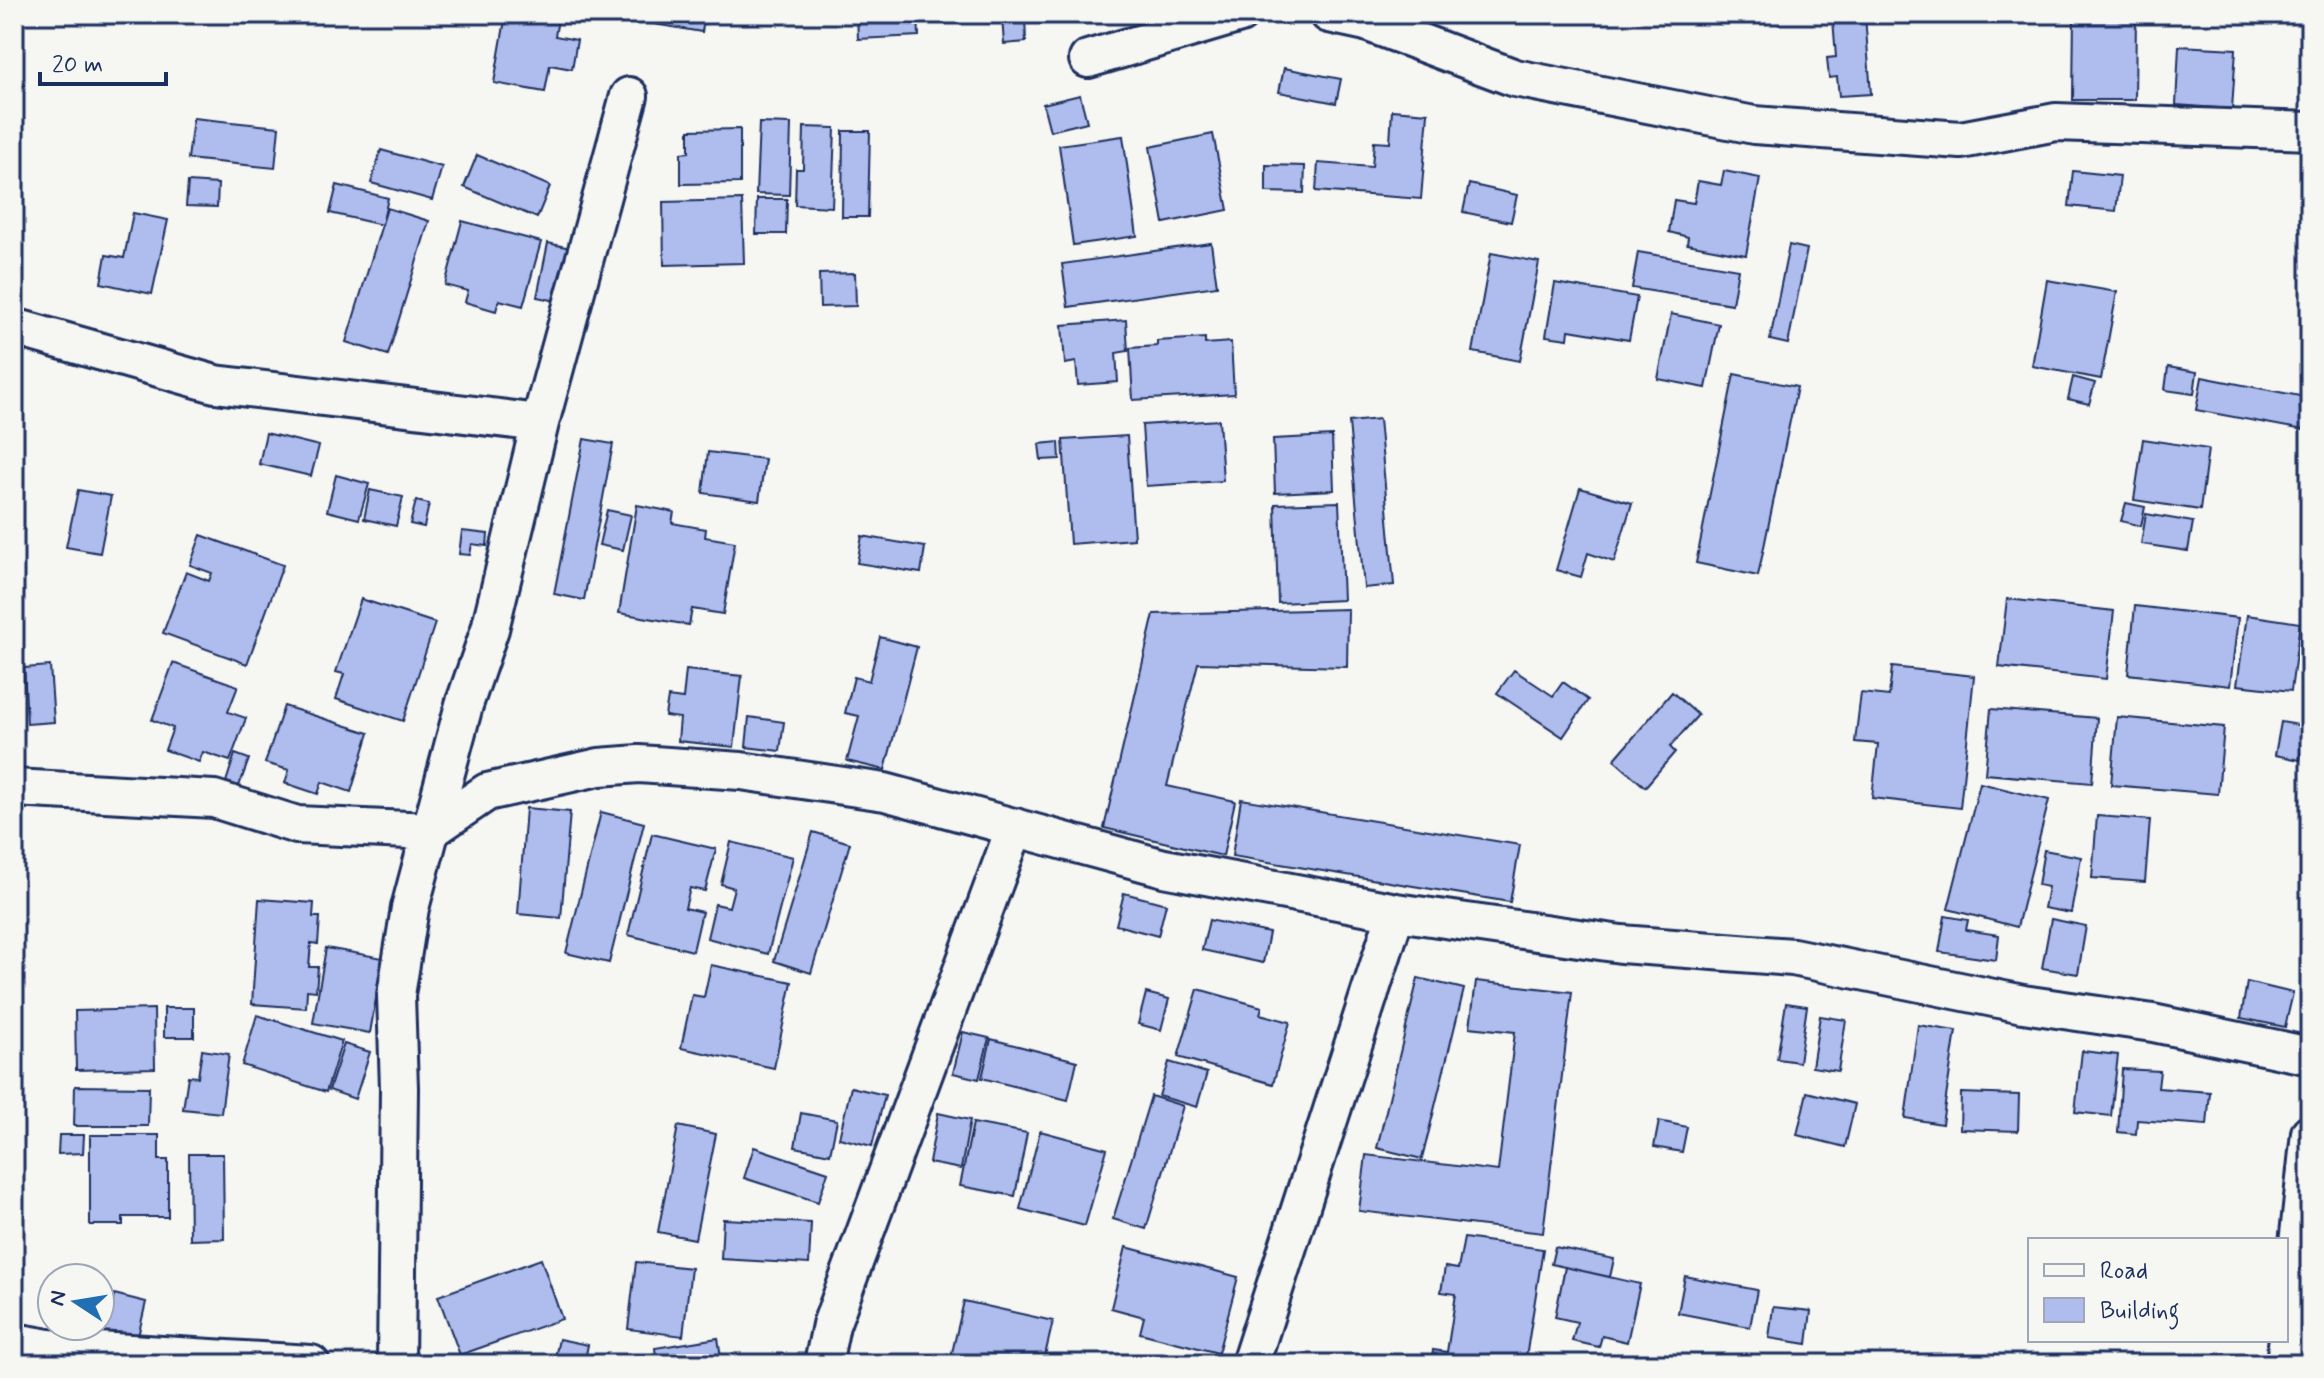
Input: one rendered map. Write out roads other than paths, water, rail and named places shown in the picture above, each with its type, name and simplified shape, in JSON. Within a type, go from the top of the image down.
[{"type":"street","points":[[1088,59],[1240,14]]},
{"type":"street","points":[[1329,14],[1366,22],[1515,78],[1754,125],[1961,140],[2056,122],[2310,131]]},
{"type":"street","points":[[396,1364],[399,1088],[396,995],[410,908],[464,705],[490,629],[540,423],[629,96]]},
{"type":"street","points":[[14,327],[215,384],[540,423]]},
{"type":"street","points":[[14,788],[214,799],[297,825],[430,831],[487,792],[599,767],[639,764],[741,771],[885,792],[1164,868],[1396,912],[1621,944],[1793,957],[2023,1004],[2153,1023],[2310,1056]]},
{"type":"street","points":[[823,1364],[831,1325],[1015,827]]},
{"type":"street","points":[[1250,1364],[1396,912]]},
{"type":"street","points":[[2288,1336],[2310,1133]]},
{"type":"street","points":[[14,1342],[49,1348],[311,1364]]},
{"type":"street","points":[[2285,1364],[2287,1342]]}]
